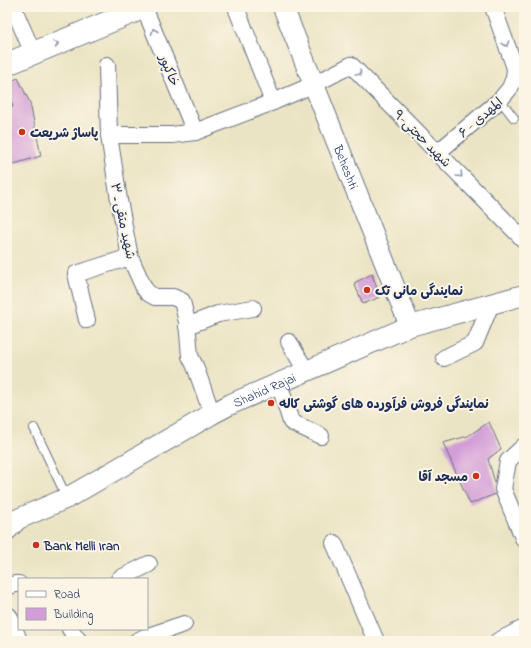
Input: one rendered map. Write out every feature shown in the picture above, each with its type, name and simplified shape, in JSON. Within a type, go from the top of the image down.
[{"type":"main road","points":[[7,64],[145,7]]},
{"type":"main road","points":[[7,618],[16,641]]},
{"type":"street","points":[[14,7],[33,53]]},
{"type":"street","name":"خاکپور","points":[[145,7],[195,132]]},
{"type":"street","name":"Beheshti","points":[[283,7],[410,326]]},
{"type":"street","name":"المهدی - ۶","points":[[438,153],[500,100],[510,88],[514,78],[515,68],[493,7]]},
{"type":"street","points":[[237,10],[273,102]]},
{"type":"street","name":"شهید متقی ـ ۳","points":[[107,65],[109,135],[118,200],[130,257],[144,288],[148,293],[155,297],[173,297],[182,301],[187,326],[190,356],[212,414]]},
{"type":"street","name":"شهید حجتی-۹","points":[[314,84],[351,65],[524,240]]},
{"type":"street","points":[[109,135],[172,136],[195,132],[273,102],[314,84]]},
{"type":"street","points":[[88,320],[76,274],[130,257]]},
{"type":"street","name":"Shahid Rajai","points":[[11,523],[67,498],[212,414],[306,371],[410,326],[524,295]]},
{"type":"street","points":[[444,358],[475,343],[491,304]]},
{"type":"street","points":[[187,326],[218,314],[253,308]]},
{"type":"street","points":[[289,342],[306,371]]},
{"type":"street","points":[[279,383],[291,422],[321,436]]},
{"type":"street","points":[[524,446],[508,461],[503,489],[524,540]]},
{"type":"street","points":[[334,543],[376,641]]},
{"type":"street","points":[[121,578],[149,564]]},
{"type":"street","points":[[7,587],[18,584]]},
{"type":"street","points":[[137,641],[184,624]]},
{"type":"street","points":[[498,641],[524,628]]},
{"type":"street","points":[[71,630],[79,641]]},
{"type":"lane","points":[[500,100],[514,118]]},
{"type":"lane","points":[[34,428],[67,498]]},
{"type":"building","name":"پاساژ شریعت","points":[[18,78],[30,103],[41,156],[7,166],[7,109],[13,107],[7,89],[7,83]]},
{"type":"building","name":"نمایندگی مانی تک","points":[[372,274],[380,297],[363,304],[354,283]]},
{"type":"building","name":"مسجد آقا","points":[[489,422],[501,449],[488,459],[498,493],[470,504],[443,443],[468,436]]},
{"type":"place","name":"پاساژ شریعت","points":[[22,132]]},
{"type":"place","name":"نمایندگی مانی تک","points":[[367,290]]},
{"type":"place","name":"نمایندگی فروش فرآورده های گوشتی کاله","points":[[271,403]]},
{"type":"place","name":"مسجد آقا","points":[[476,476]]},
{"type":"place","name":"Bank Melli Iran","points":[[36,545]]}]
